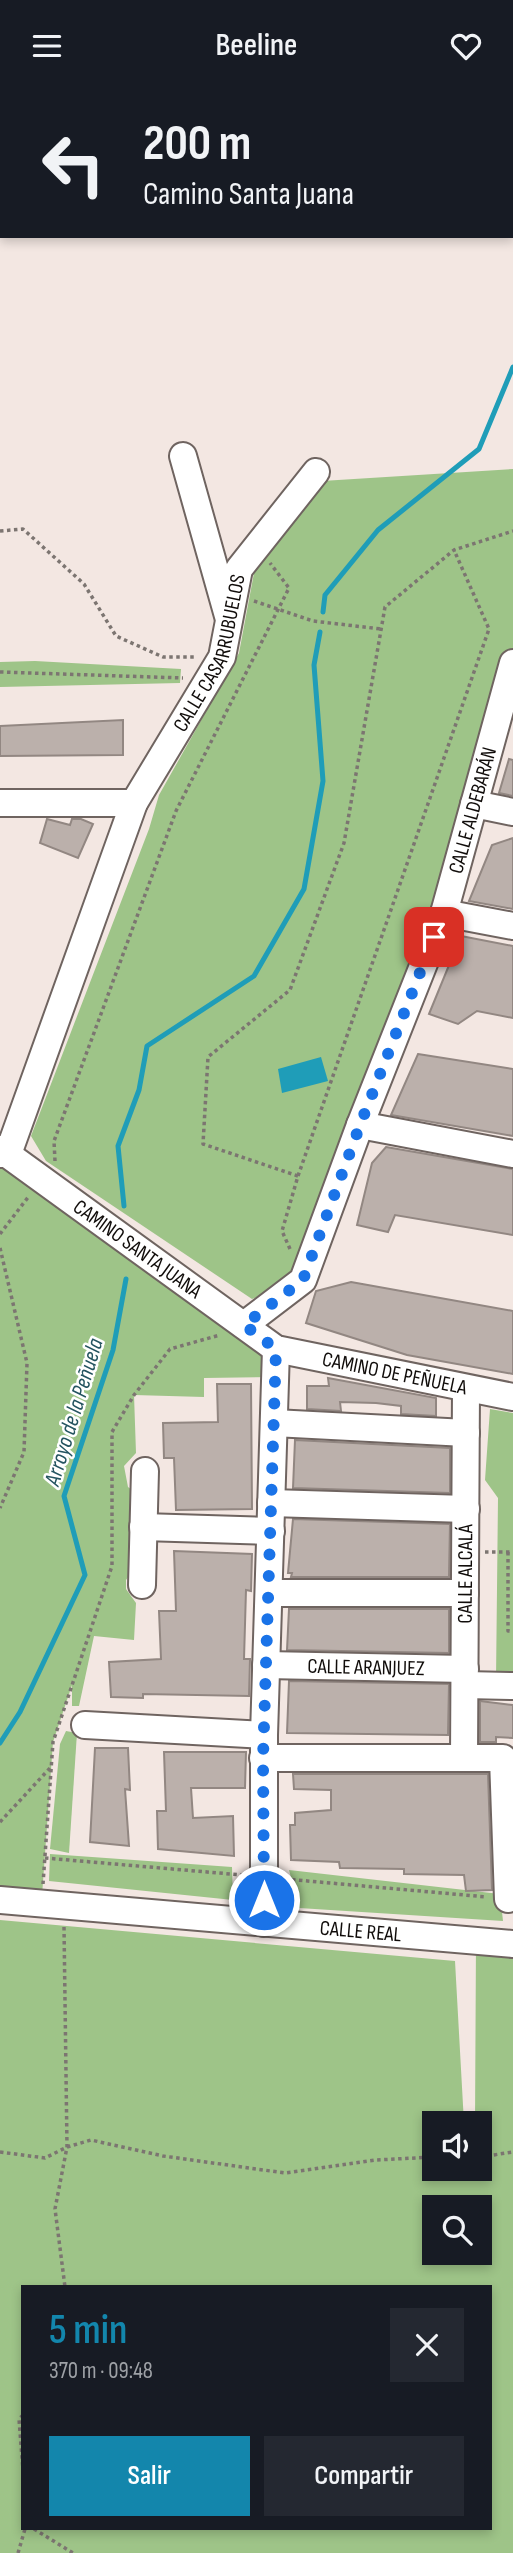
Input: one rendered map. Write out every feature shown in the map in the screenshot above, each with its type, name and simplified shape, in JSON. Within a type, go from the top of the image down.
[{"type":"street","points":[[183,456],[229,621]]},
{"type":"street","name":"CALLE CASARRUBUELOS","points":[[3,1152],[134,803],[216,668],[239,569],[316,472]]},
{"type":"street","name":"CALLE ALDEBARÁN","points":[[303,1280],[360,1125],[444,913],[513,663]]},
{"type":"street","points":[[1,805],[134,803]]},
{"type":"street","points":[[474,804],[513,811]]},
{"type":"street","points":[[444,913],[513,926]]},
{"type":"street","points":[[360,1125],[513,1154]]},
{"type":"street","name":"CAMINO SANTA JUANA","points":[[3,1152],[44,1190],[276,1349]]},
{"type":"street","points":[[244,1325],[303,1280]]},
{"type":"street","points":[[264,1923],[263,1746],[271,1593],[276,1349]]},
{"type":"street","name":"CAMINO DE PEÑUELA","points":[[276,1349],[513,1397]]},
{"type":"street","name":"CALLE ALCALÁ","points":[[464,1758],[466,1389]]},
{"type":"street","points":[[274,1423],[466,1433]]},
{"type":"street","points":[[142,1585],[145,1471]]},
{"type":"street","points":[[271,1503],[466,1510]]},
{"type":"street","points":[[143,1527],[271,1531]]},
{"type":"street","points":[[271,1593],[465,1593]]},
{"type":"street","name":"CALLE ARANJUEZ","points":[[266,1665],[465,1677],[513,1686]]},
{"type":"street","points":[[85,1725],[263,1746],[503,1758],[508,1899]]},
{"type":"street","name":"CALLE REAL","points":[[0,1900],[513,1944]]},
{"type":"path","points":[[0,531],[23,530],[83,584],[116,636],[163,657],[216,668]]},
{"type":"path","points":[[298,1176],[203,1144],[208,1058],[290,990],[344,843],[385,607],[454,550],[513,531]]},
{"type":"path","points":[[0,1234],[44,1190],[54,1141],[176,811],[289,588],[257,546]]},
{"type":"path","points":[[303,1280],[282,1231],[298,1176],[489,629],[454,550]]},
{"type":"path","points":[[279,609],[313,621],[381,629]]},
{"type":"path","points":[[0,672],[216,668]]},
{"type":"path","points":[[0,1248],[27,1363],[24,1452],[0,1508]]},
{"type":"path","points":[[65,2285],[55,2209],[67,2147],[52,1904],[45,1858],[53,1742],[112,1566],[112,1432],[134,1395],[170,1349],[213,1339],[244,1325]]},
{"type":"path","points":[[508,1552],[508,1631],[513,1631]]},
{"type":"path","points":[[0,1822],[51,1767]]},
{"type":"path","points":[[45,1858],[508,1899]]},
{"type":"path","points":[[0,2153],[45,2158],[67,2147],[91,2140],[163,2157],[285,2173],[376,2160],[422,2158]]},
{"type":"path","points":[[492,2154],[513,2151]]},
{"type":"path","points":[[21,2416],[21,2444]]},
{"type":"path","points":[[18,2553],[25,2530]]},
{"type":"path","points":[[36,2530],[73,2553]]},
{"type":"green space","points":[[513,469],[513,663],[444,913],[303,1280],[252,1299],[46,1161],[31,1136],[149,829],[159,795],[239,653],[254,573],[306,482]]},
{"type":"green space","points":[[35,661],[181,669],[180,683],[0,687],[0,662]]},
{"type":"green space","points":[[0,1154],[8,1154],[228,1331],[244,1325],[276,1349],[275,1377],[204,1378],[204,1397],[134,1395],[136,1453],[124,1466],[128,1487],[135,1492],[134,1569],[126,1580],[126,1589],[136,1603],[134,1640],[94,1636],[79,1706],[72,1706],[72,1685],[53,1742],[42,1896],[0,1891]]},
{"type":"green space","points":[[490,1409],[513,1413],[513,1682],[496,1680],[498,1498],[485,1480]]},
{"type":"green space","points":[[66,1731],[77,1733],[69,1853],[50,1849],[60,1744]]},
{"type":"green space","points":[[50,1854],[232,1867],[233,1900],[49,1881]]},
{"type":"green space","points":[[289,1870],[500,1894],[503,1921],[299,1908]]},
{"type":"green space","points":[[0,1920],[455,1961],[463,2111],[422,2111],[422,2181],[492,2181],[492,2111],[475,2111],[476,1941],[513,1946],[513,2553],[0,2553]]},
{"type":"water","points":[[321,1057],[328,1081],[282,1093],[278,1069]]},
{"type":"building","points":[[123,720],[123,755],[0,756],[0,726]]},
{"type":"building","points":[[509,759],[513,760],[513,796],[499,793]]},
{"type":"building","points":[[47,819],[70,825],[72,819],[81,819],[93,824],[78,858],[40,843]]},
{"type":"building","points":[[513,838],[513,909],[469,901],[492,845]]},
{"type":"building","points":[[461,936],[513,946],[513,1018],[477,1011],[458,1024],[429,1014]]},
{"type":"building","points":[[418,1054],[513,1069],[513,1136],[391,1115]]},
{"type":"building","points":[[386,1147],[513,1169],[513,1235],[395,1215],[388,1232],[357,1225],[372,1163]]},
{"type":"building","points":[[351,1282],[513,1311],[513,1374],[407,1355],[306,1323],[316,1291]]},
{"type":"building","points":[[328,1378],[436,1398],[436,1416],[401,1414],[401,1406],[376,1403],[340,1402],[341,1411],[307,1409],[307,1386],[329,1386]]},
{"type":"building","points":[[217,1384],[251,1384],[252,1509],[176,1510],[174,1458],[164,1458],[163,1423],[218,1422]]},
{"type":"building","points":[[295,1440],[450,1448],[450,1493],[293,1488]]},
{"type":"building","points":[[293,1519],[450,1524],[449,1577],[291,1577],[292,1573],[288,1573]]},
{"type":"building","points":[[174,1551],[252,1554],[251,1591],[246,1590],[244,1659],[250,1659],[249,1696],[143,1694],[143,1698],[111,1697],[109,1662],[161,1659],[159,1611],[176,1611]]},
{"type":"building","points":[[289,1609],[449,1609],[449,1653],[287,1650]]},
{"type":"building","points":[[289,1681],[449,1684],[448,1735],[287,1733]]},
{"type":"building","points":[[480,1701],[513,1705],[513,1738],[496,1737],[496,1742],[480,1742]]},
{"type":"building","points":[[95,1748],[128,1748],[130,1790],[125,1789],[129,1846],[90,1842]]},
{"type":"building","points":[[164,1752],[246,1752],[245,1788],[191,1788],[193,1818],[233,1816],[234,1856],[158,1849],[157,1811],[166,1811]]},
{"type":"building","points":[[293,1774],[488,1774],[492,1890],[466,1891],[464,1875],[404,1874],[404,1869],[340,1868],[339,1862],[291,1860],[290,1825],[295,1825],[295,1813],[331,1810],[331,1790],[294,1789]]},
{"type":"waterway","name":"Arroyo de la Peñuela","points":[[323,612],[325,595],[378,530],[479,449],[513,367]]},
{"type":"waterway","name":"Arroyo de la Peñuela","points":[[124,1206],[118,1146],[139,1090],[147,1046],[254,976],[304,889],[323,781],[314,665],[320,632]]},
{"type":"waterway","name":"Arroyo de la Peñuela","points":[[0,1743],[20,1712],[85,1575],[64,1496],[113,1350],[126,1279]]},
{"type":"route","points":[[264,1900],[263,1758],[271,1593],[276,1349],[244,1325],[303,1280],[434,937]]}]
